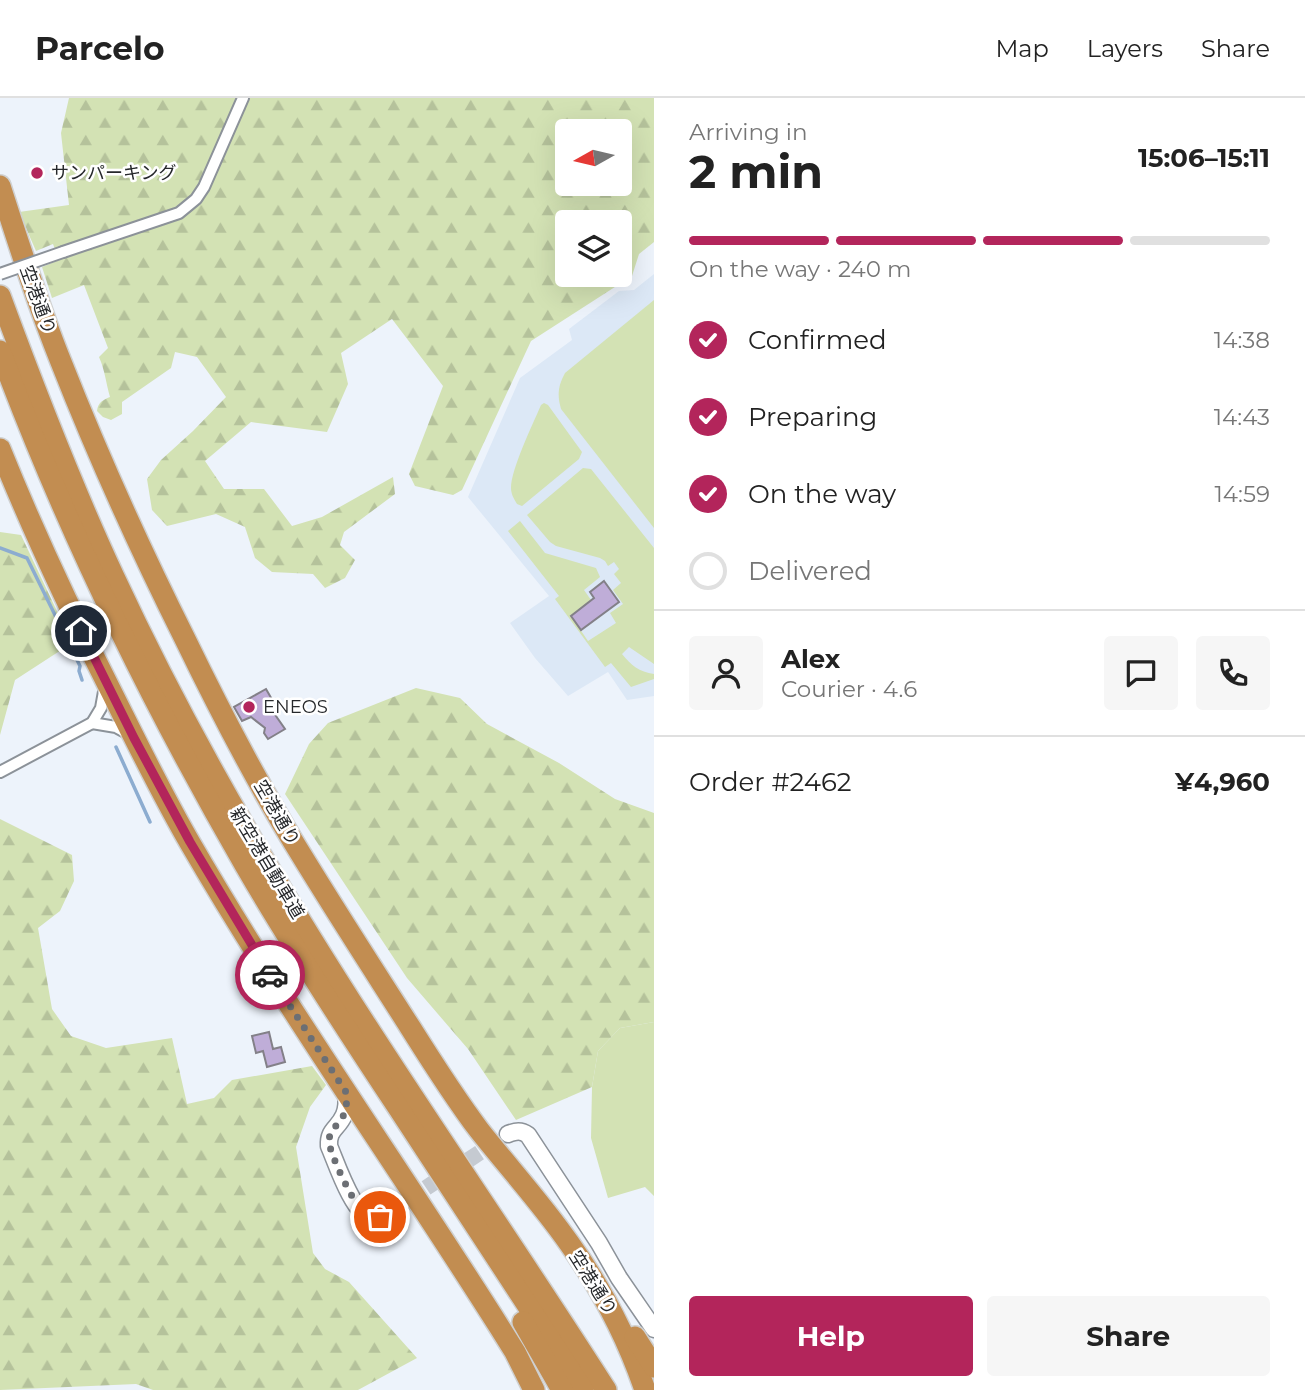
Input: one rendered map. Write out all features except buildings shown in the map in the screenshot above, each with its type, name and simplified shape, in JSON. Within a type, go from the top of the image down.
[{"type":"highway","name":"空港通り","points":[[0,186],[51,336],[97,450],[158,585],[230,729],[285,829],[440,1075],[478,1128],[562,1233],[602,1293],[630,1349],[645,1390]]},
{"type":"highway","name":"新空港自動車道","points":[[0,296],[33,386],[93,530],[150,651],[199,746],[261,856],[336,978],[606,1390]]},
{"type":"highway","name":"新空港自動車道","points":[[0,351],[56,493],[97,584],[140,672],[246,866],[319,987],[583,1390]]},
{"type":"highway","points":[[0,449],[57,580],[134,738],[190,842],[262,961],[485,1303],[534,1390]]},
{"type":"highway","points":[[362,1052],[399,1119],[496,1276],[562,1390]]},
{"type":"highway","points":[[602,1293],[654,1367]]},
{"type":"street","points":[[0,274],[179,213],[196,199],[204,187],[243,98]]},
{"type":"street","points":[[0,772],[92,723],[104,699],[105,679]]},
{"type":"street","points":[[92,723],[116,727],[134,738]]},
{"type":"street","points":[[346,1092],[344,1115],[330,1134],[329,1146],[352,1199],[365,1215],[373,1218],[387,1214],[401,1204]]},
{"type":"street","points":[[333,1129],[342,1124],[356,1122],[371,1130]]},
{"type":"street","points":[[509,1134],[523,1131],[528,1135],[654,1329]]},
{"type":"street","points":[[602,1293],[619,1278]]},
{"type":"shaded area","points":[[654,274],[654,696],[627,700],[608,672],[568,696],[535,658],[510,623],[549,596],[468,497],[520,378],[572,340],[569,329],[619,291],[634,290]]},
{"type":"green space","points":[[69,98],[654,98],[654,242],[639,254],[632,276],[632,210],[555,210],[555,287],[615,287],[531,341],[462,490],[453,495],[415,486],[409,474],[443,386],[392,319],[341,353],[348,384],[327,432],[251,422],[205,461],[224,489],[264,489],[292,526],[322,517],[393,477],[395,494],[344,532],[340,545],[355,560],[345,578],[325,588],[313,574],[272,572],[255,558],[245,527],[216,514],[167,526],[152,510],[147,479],[161,460],[226,397],[197,357],[175,352],[171,368],[122,402],[122,414],[111,420],[97,411],[100,403],[110,397],[99,357],[108,348],[84,285],[52,298],[42,267],[59,260],[53,244],[36,251],[19,212],[69,205],[61,133]]},
{"type":"green space","points":[[654,300],[654,528],[561,409],[559,395],[565,373]]},
{"type":"green space","points":[[544,403],[582,452],[579,459],[522,506],[517,504],[512,494],[512,480],[523,446]]},
{"type":"green space","points":[[583,468],[591,469],[654,548],[654,664],[629,647],[622,654],[644,672],[654,674],[654,679],[631,687],[611,663],[605,667],[555,599],[559,596],[508,531],[520,521],[545,553],[596,568],[600,577],[584,590],[591,600],[571,616],[588,641],[616,623],[610,613],[623,604],[613,590],[621,583],[614,574],[619,569],[614,562],[608,566],[600,558],[556,546],[527,515]]},
{"type":"green space","points":[[0,532],[21,535],[72,643],[15,680],[0,735]]},
{"type":"green space","points":[[416,688],[460,698],[487,724],[559,763],[615,799],[654,813],[654,1022],[620,1028],[598,1051],[592,1087],[516,1120],[468,1049],[407,978],[285,794],[309,744],[328,723]]},
{"type":"green space","points":[[0,819],[72,855],[74,881],[60,911],[38,928],[52,1009],[71,1036],[106,1048],[172,1038],[187,1104],[214,1098],[232,1080],[312,1066],[326,1085],[310,1107],[296,1147],[313,1253],[325,1269],[349,1282],[417,1358],[358,1390],[153,1390],[136,1384],[0,1390]]},
{"type":"green space","points":[[654,1022],[654,1196],[645,1187],[608,1198],[591,1138],[592,1087],[598,1051],[620,1028]]},
{"type":"waterway","points":[[0,548],[27,558],[80,666],[82,680]]},
{"type":"waterway","points":[[116,747],[150,822]]},
{"type":"tunnel","points":[[406,1201],[508,1134]]},
{"type":"way so far","points":[[270,975],[346,1092],[344,1115],[330,1134],[329,1146],[359,1209],[365,1215],[380,1217]]},
{"type":"place","name":"サンパーキング","points":[[37,173]]},
{"type":"place","name":"ENEOS","points":[[249,707]]},
{"type":"route","points":[[81,631],[190,842],[270,975]]}]
